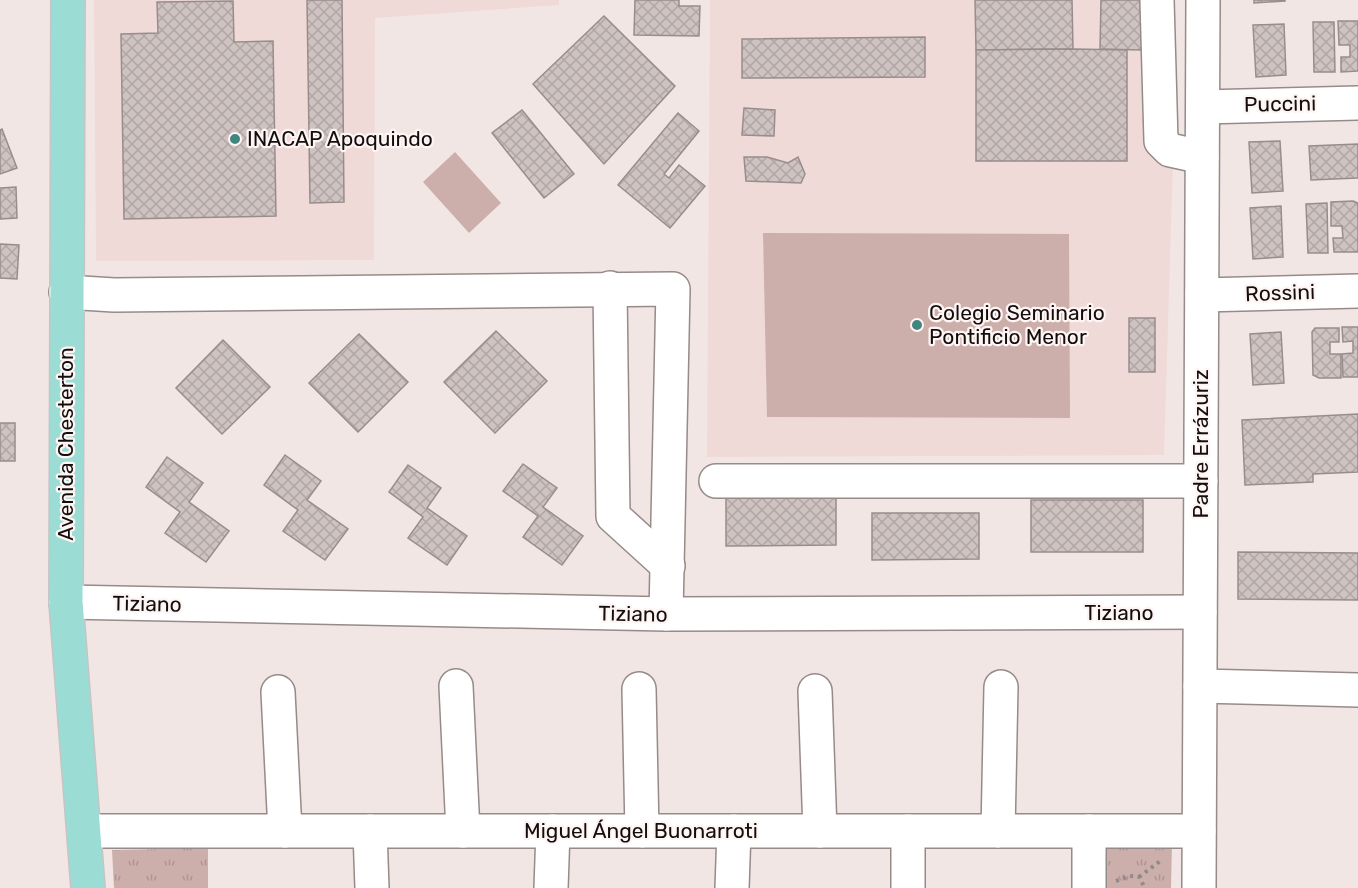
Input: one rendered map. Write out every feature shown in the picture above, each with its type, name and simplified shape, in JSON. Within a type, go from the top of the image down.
[{"type":"main road","name":"Avenida Chesterton","points":[[68,0],[66,602],[88,888]]},
{"type":"street","points":[[1157,0],[1161,141],[1170,150],[1202,157]]},
{"type":"street","name":"Padre Errázuriz","points":[[1199,888],[1203,0]]},
{"type":"street","name":"Puccini","points":[[1203,107],[1358,103]]},
{"type":"street","points":[[610,288],[613,516],[668,566]]},
{"type":"street","points":[[66,292],[114,295],[673,289],[666,614]]},
{"type":"street","name":"Rossini","points":[[1202,295],[1358,291]]},
{"type":"street","points":[[716,481],[1201,481]]},
{"type":"street","name":"Tiziano","points":[[66,602],[666,614],[1200,612]]},
{"type":"street","points":[[456,686],[463,831]]},
{"type":"street","points":[[1200,686],[1358,690]]},
{"type":"street","points":[[998,831],[1001,687]]},
{"type":"street","points":[[639,689],[642,831]]},
{"type":"street","points":[[815,691],[820,831]]},
{"type":"street","points":[[278,692],[285,831]]},
{"type":"street","name":"Miguel Ángel Buonarroti","points":[[84,831],[1199,831]]},
{"type":"street","points":[[370,831],[372,888]]},
{"type":"street","points":[[551,888],[553,831]]},
{"type":"street","points":[[732,888],[734,831]]},
{"type":"street","points":[[908,831],[908,888]]},
{"type":"street","points":[[1089,831],[1101,885]]},
{"type":"path","points":[[1101,885],[1130,876],[1139,877],[1166,857]]},
{"type":"path","points":[[1139,877],[1145,888]]},
{"type":"shaded area","name":"INACAP Apoquindo","points":[[94,0],[559,0],[559,5],[375,18],[374,260],[96,261]]},
{"type":"shaded area","name":"Colegio Seminario Pontificio Menor","points":[[710,0],[1169,0],[1173,164],[1164,455],[707,457]]},
{"type":"green space","points":[[455,152],[501,203],[469,233],[423,182]]},
{"type":"green space","name":"Colegio Seminario Pontificio Menor","points":[[763,233],[1069,234],[1070,418],[767,417]]},
{"type":"green space","points":[[1095,843],[1172,844],[1171,888],[1094,888]]},
{"type":"green space","points":[[208,848],[208,888],[114,888],[112,850]]},
{"type":"building","points":[[307,0],[342,0],[344,202],[310,203]]},
{"type":"building","points":[[635,0],[679,0],[679,6],[700,6],[699,36],[634,35]]},
{"type":"building","points":[[975,0],[1072,0],[1073,49],[976,50]]},
{"type":"building","points":[[1101,0],[1141,0],[1142,50],[1100,49]]},
{"type":"building","points":[[1254,0],[1285,0],[1285,1],[1254,3]]},
{"type":"building","points":[[233,1],[234,42],[273,41],[276,216],[124,219],[121,34],[158,33],[157,2]]},
{"type":"building","points":[[604,16],[675,86],[604,164],[533,84]]},
{"type":"building","points":[[1338,21],[1358,21],[1358,71],[1341,72],[1341,57],[1350,57],[1350,45],[1339,45]]},
{"type":"building","points":[[1313,22],[1334,22],[1335,72],[1314,72]]},
{"type":"building","points":[[1284,24],[1286,75],[1256,77],[1253,25]]},
{"type":"building","points":[[925,37],[925,77],[742,78],[742,39]]},
{"type":"building","points":[[976,50],[1127,50],[1127,161],[976,161]]},
{"type":"building","points":[[744,108],[775,110],[774,136],[742,135]]},
{"type":"building","points":[[522,110],[574,174],[544,198],[492,133]]},
{"type":"building","points":[[678,113],[699,131],[664,174],[669,178],[679,165],[705,186],[670,228],[618,185]]},
{"type":"building","points":[[2,129],[17,168],[0,174],[0,130]]},
{"type":"building","points":[[1280,141],[1283,191],[1252,193],[1249,142]]},
{"type":"building","points":[[1358,144],[1358,178],[1311,180],[1309,146]]},
{"type":"building","points":[[744,157],[767,157],[788,163],[798,157],[805,174],[801,183],[746,181]]},
{"type":"building","points":[[16,187],[17,218],[0,219],[0,188]]},
{"type":"building","points":[[1353,201],[1358,203],[1358,252],[1334,252],[1333,238],[1343,238],[1342,226],[1331,226],[1331,202]]},
{"type":"building","points":[[1327,203],[1328,253],[1308,253],[1306,204]]},
{"type":"building","points":[[1281,206],[1283,257],[1253,259],[1250,208]]},
{"type":"building","points":[[0,244],[19,245],[17,279],[0,278]]},
{"type":"building","points":[[1129,318],[1155,318],[1155,372],[1129,372]]},
{"type":"building","points":[[1342,327],[1358,327],[1358,377],[1343,377],[1342,354],[1353,353],[1353,341],[1343,342]]},
{"type":"building","points":[[1315,328],[1339,328],[1339,342],[1330,342],[1330,354],[1341,354],[1341,378],[1319,378],[1313,375],[1312,332]]},
{"type":"building","points":[[496,331],[547,381],[495,433],[444,382]]},
{"type":"building","points":[[1281,332],[1284,383],[1253,385],[1250,334]]},
{"type":"building","points":[[359,334],[408,382],[358,432],[309,383]]},
{"type":"building","points":[[223,340],[270,387],[222,434],[176,388]]},
{"type":"building","points":[[1358,414],[1358,472],[1313,474],[1313,482],[1245,485],[1242,420]]},
{"type":"building","points":[[0,423],[15,423],[15,461],[0,461]]},
{"type":"building","points":[[285,455],[321,481],[307,500],[348,529],[325,560],[283,531],[298,510],[264,485]]},
{"type":"building","points":[[167,457],[203,483],[189,502],[229,531],[206,562],[165,533],[180,512],[146,487]]},
{"type":"building","points":[[523,464],[557,488],[543,507],[583,536],[562,565],[523,537],[538,516],[503,491]]},
{"type":"building","points":[[408,465],[441,488],[427,508],[467,536],[447,565],[408,538],[423,517],[389,492]]},
{"type":"building","points":[[836,496],[836,545],[726,546],[726,497]]},
{"type":"building","points":[[1031,500],[1143,500],[1143,552],[1031,552]]},
{"type":"building","points":[[872,513],[979,513],[979,559],[872,560]]},
{"type":"building","points":[[1238,552],[1358,553],[1358,600],[1238,599]]},
{"type":"place","name":"INACAP Apoquindo","points":[[235,139]]},
{"type":"place","name":"Colegio Seminario Pontificio Menor","points":[[917,325]]}]
